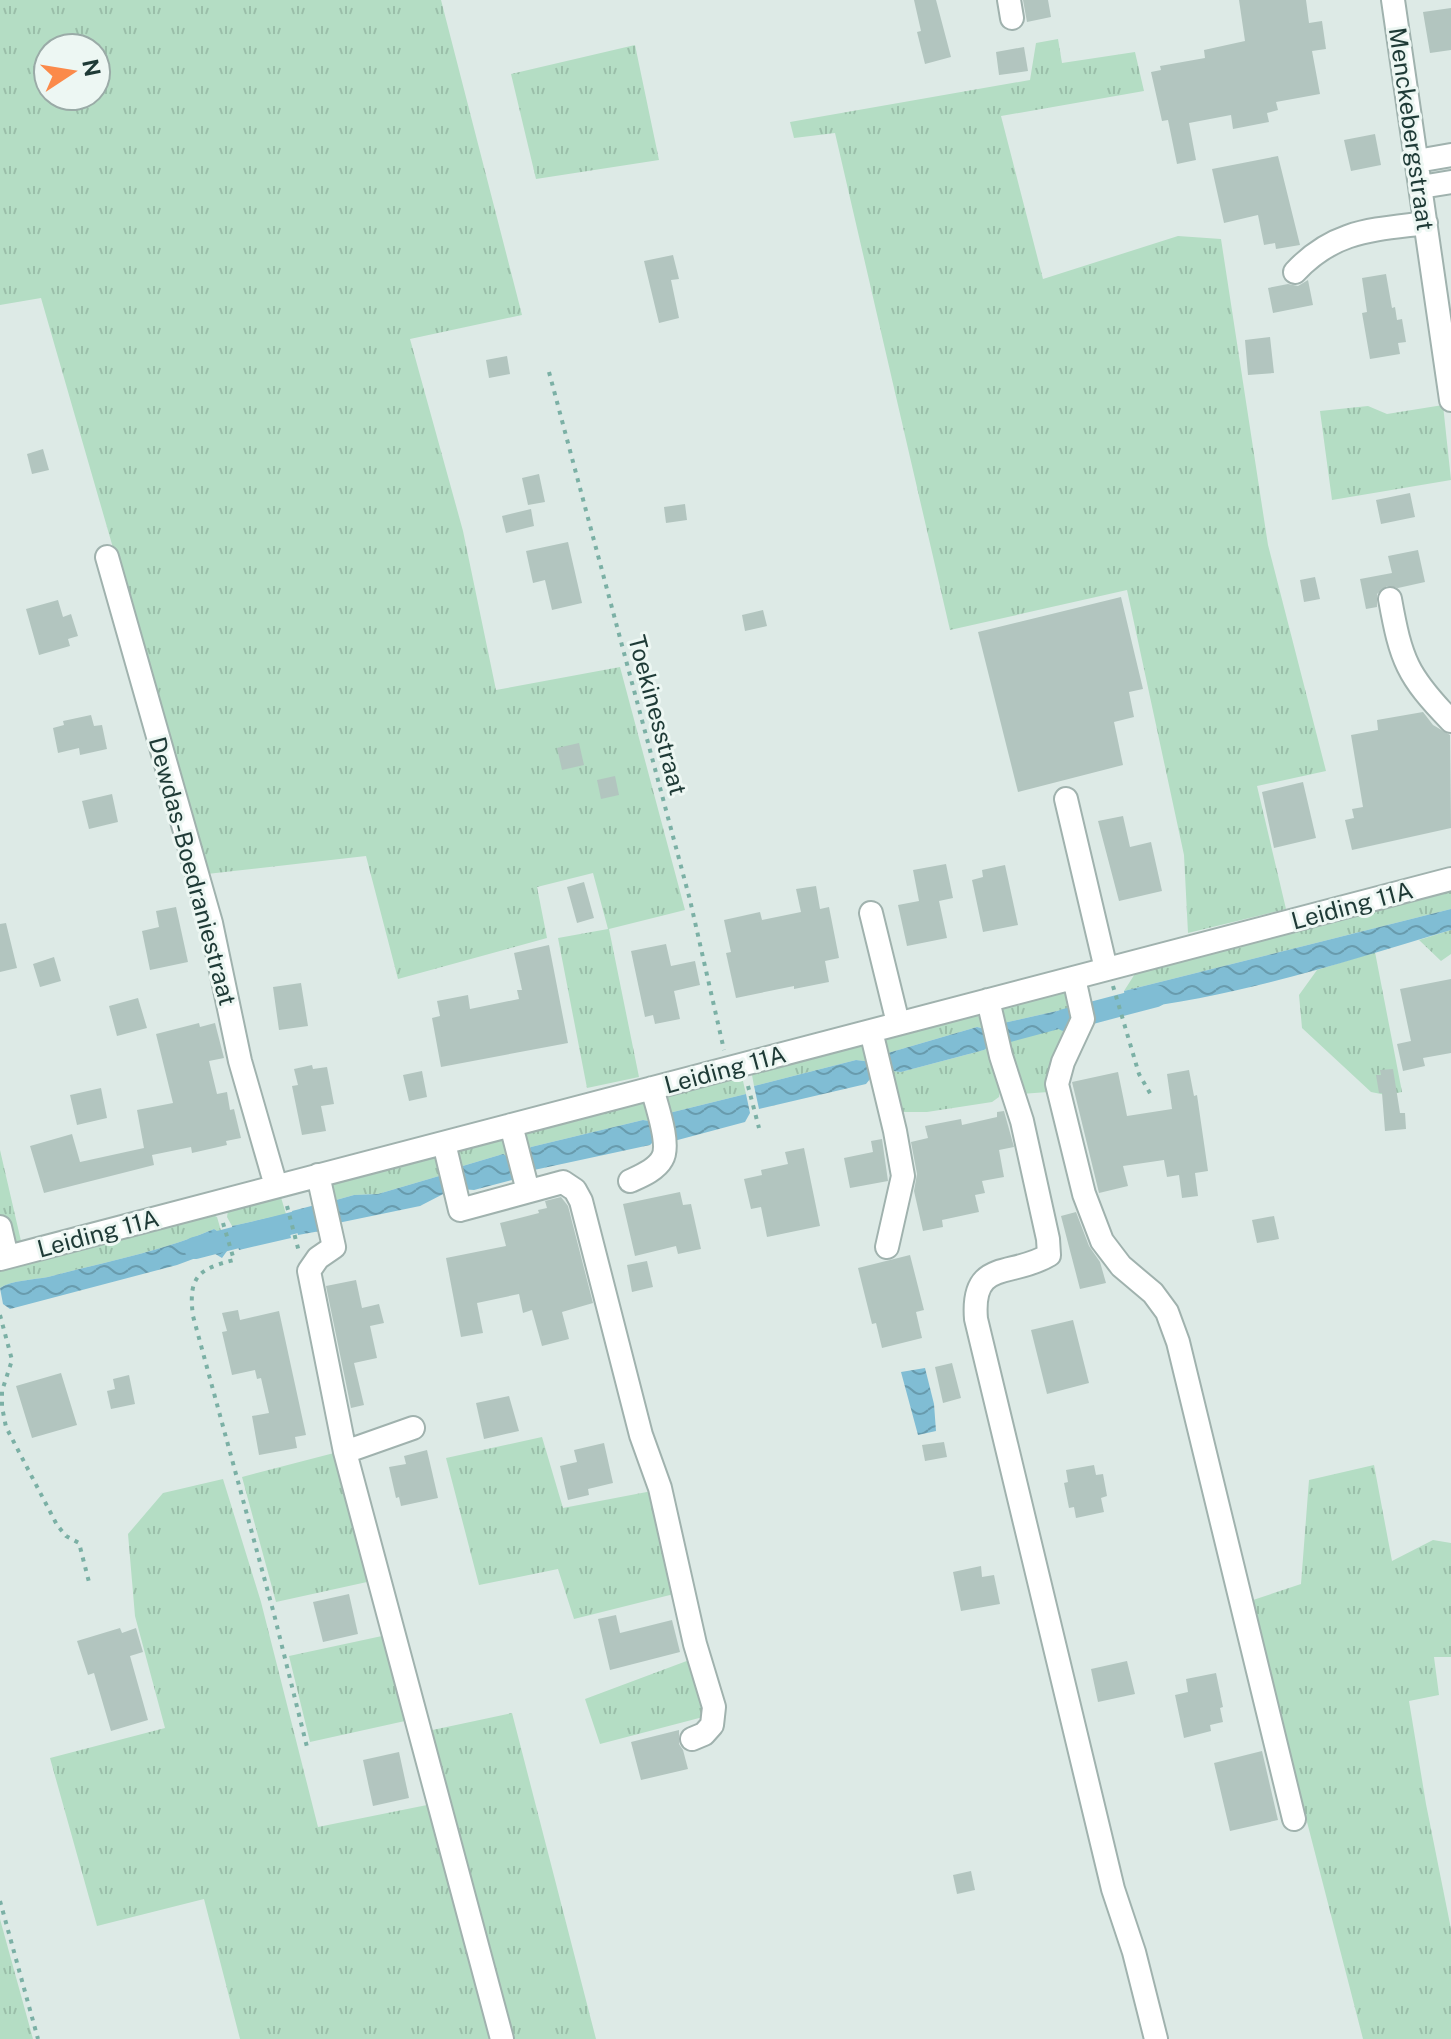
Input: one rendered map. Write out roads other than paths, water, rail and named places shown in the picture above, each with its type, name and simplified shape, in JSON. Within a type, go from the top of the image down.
[{"type":"street","name":"Menckebergstraat","points":[[1393,0],[1451,398]]},
{"type":"street","points":[[1417,161],[1451,155]]},
{"type":"street","points":[[1421,187],[1451,182]]},
{"type":"street","points":[[1295,272],[1309,257],[1333,241],[1426,223]]},
{"type":"street","name":"Dewdas-Boedraniestraat","points":[[107,557],[211,923],[240,1061],[279,1185]]},
{"type":"street","points":[[1390,599],[1398,645],[1409,671],[1451,721]]},
{"type":"street","points":[[1066,799],[1106,969]]},
{"type":"street","name":"Leiding 11A","points":[[4,1258],[279,1185],[320,1183],[446,1150],[652,1088],[898,1023],[989,1004],[1106,969],[1451,879]]},
{"type":"street","points":[[871,913],[898,1023]]},
{"type":"street","points":[[1074,978],[1083,1019],[1063,1062],[1057,1084],[1084,1194],[1102,1241],[1121,1266],[1153,1293],[1167,1312],[1178,1342],[1294,1819]]},
{"type":"street","points":[[989,1004],[1022,1121],[1049,1255],[1039,1261],[998,1272],[981,1282],[974,1297],[976,1319],[1109,1874],[1134,1952],[1156,2039]]},
{"type":"street","points":[[871,1031],[903,1176],[887,1247]]},
{"type":"street","points":[[630,1181],[648,1172],[663,1158],[666,1145],[652,1088]]},
{"type":"street","points":[[512,1130],[526,1181]]},
{"type":"street","points":[[446,1150],[460,1210],[526,1181],[563,1182],[575,1190],[581,1201],[641,1435],[660,1488],[695,1644],[714,1707],[712,1725],[704,1734],[692,1739]]},
{"type":"street","points":[[320,1183],[334,1247],[318,1258],[309,1271],[345,1452],[502,2039]]},
{"type":"street","points":[[0,1227],[4,1258]]},
{"type":"street","points":[[345,1452],[413,1428]]},
{"type":"water","points":[[1451,909],[1451,930],[1249,987],[1127,1009],[1124,991]]},
{"type":"water","points":[[1066,1009],[1070,1026],[1003,1044],[999,1024]]},
{"type":"water","points":[[977,1027],[989,1030],[991,1045],[984,1050],[901,1072],[885,1070],[881,1055]]},
{"type":"water","points":[[856,1060],[872,1062],[874,1074],[866,1084],[759,1109],[754,1086]]},
{"type":"water","points":[[746,1094],[750,1113],[745,1122],[674,1141],[665,1114]]},
{"type":"water","points":[[643,1120],[654,1122],[657,1138],[650,1145],[534,1170],[527,1167],[524,1152],[531,1147]]},
{"type":"water","points":[[503,1154],[513,1159],[517,1172],[512,1180],[474,1190],[460,1189],[456,1168]]},
{"type":"water","points":[[446,1174],[449,1191],[420,1206],[333,1224],[329,1202],[354,1195],[378,1194]]},
{"type":"water","points":[[319,1204],[320,1231],[298,1235],[292,1211]]},
{"type":"water","points":[[286,1214],[291,1238],[239,1250],[232,1226]]},
{"type":"water","points":[[214,1229],[222,1234],[227,1251],[222,1258],[212,1252],[177,1265],[10,1309],[3,1304],[0,1288],[10,1283],[132,1256]]},
{"type":"water","points":[[925,1368],[934,1404],[936,1431],[918,1435],[901,1372]]},
{"type":"waterway","points":[[1065,1020],[1156,996]]},
{"type":"waterway","points":[[195,1248],[324,1215]]}]
